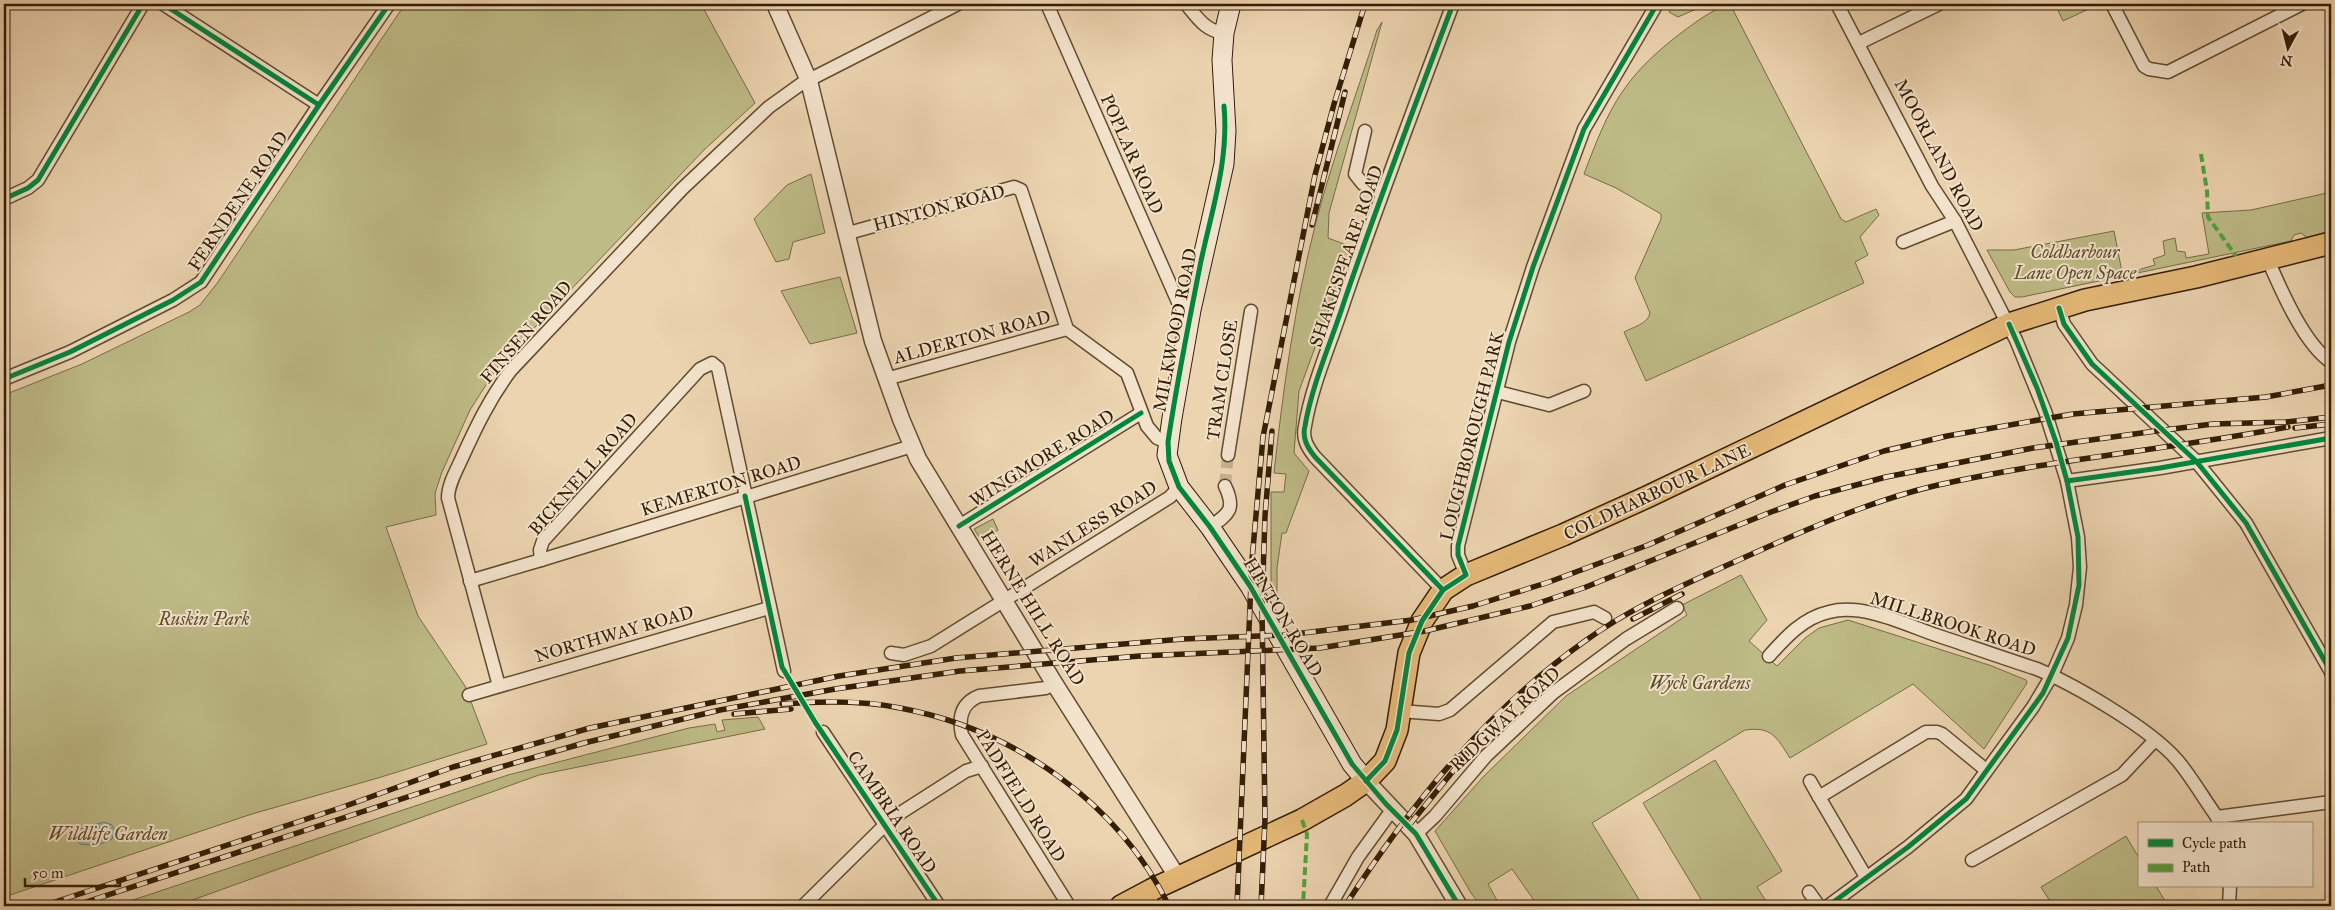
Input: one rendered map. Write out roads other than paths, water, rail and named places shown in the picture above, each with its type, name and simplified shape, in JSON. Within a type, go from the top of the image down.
[{"type":"main road","name":"MILKWOOD ROAD","points":[[1168,442],[1191,310],[1225,156],[1226,131],[1222,60],[1224,32],[1231,4]]},
{"type":"main road","name":"COLDHARBOUR LANE","points":[[1121,906],[1150,899],[1178,878],[1302,820],[1346,796],[1366,781],[1385,761],[1397,730],[1409,653],[1422,621],[1443,590],[1466,575],[1563,536],[2009,324],[2058,308],[2331,244]]},
{"type":"main road","name":"HINTON ROAD","points":[[1168,442],[1168,461],[1179,487],[1210,527],[1250,586],[1352,764],[1366,781]]},
{"type":"street","points":[[4,199],[28,188],[38,180],[143,4]]},
{"type":"street","points":[[163,4],[318,105]]},
{"type":"street","name":"FERNDENE ROAD","points":[[4,379],[70,352],[173,300],[201,282],[318,105],[389,4]]},
{"type":"street","name":"HERNE HILL ROAD","points":[[775,4],[809,81],[845,234],[873,341],[912,446],[926,473],[1054,683],[1178,878]]},
{"type":"street","name":"FINSEN ROAD","points":[[499,686],[449,504],[448,493],[486,406],[500,385],[511,370],[682,189],[768,107],[793,89],[958,4]]},
{"type":"street","name":"POPLAR ROAD","points":[[1047,4],[1178,302],[1183,309],[1191,310]]},
{"type":"street","points":[[1186,4],[1205,27],[1213,31],[1224,32]]},
{"type":"street","name":"SHAKESPEARE ROAD","points":[[1443,590],[1315,457],[1306,446],[1304,426],[1381,192],[1453,4]]},
{"type":"street","name":"LOUGHBOROUGH PARK","points":[[1466,575],[1458,555],[1458,546],[1509,342],[1533,268],[1584,129],[1657,4]]},
{"type":"street","name":"MOORLAND ROAD","points":[[1836,904],[1866,877],[1908,847],[1966,799],[2033,707],[2052,675],[2068,638],[2079,585],[2078,536],[2067,481],[2045,411],[2009,324],[1954,221],[1932,186],[1837,4]]},
{"type":"street","points":[[1859,43],[1939,4]]},
{"type":"street","points":[[2112,4],[2144,66],[2149,69],[2168,72],[2302,4]]},
{"type":"street","points":[[1365,131],[1355,174],[1363,184],[1381,192]]},
{"type":"street","name":"HINTON ROAD","points":[[845,234],[1017,188],[1021,190],[1025,197],[1067,329]]},
{"type":"street","points":[[1903,242],[1954,221]]},
{"type":"street","points":[[2268,260],[2287,301],[2313,345],[2331,362]]},
{"type":"street","points":[[2058,308],[2064,324],[2092,364],[2196,461],[2246,523],[2331,672]]},
{"type":"street","name":"TRAM CLOSE","points":[[1228,455],[1251,311]]},
{"type":"street","points":[[1067,329],[1127,373],[1141,413],[1152,434],[1159,440],[1168,442]]},
{"type":"street","name":"ALDERTON ROAD","points":[[886,379],[1067,329]]},
{"type":"street","name":"BICKNELL ROAD","points":[[470,581],[541,560],[540,550],[543,541],[700,370],[712,363],[718,368],[745,496]]},
{"type":"street","points":[[1498,392],[1550,405],[1584,391]]},
{"type":"street","name":"WINGMORE ROAD","points":[[959,526],[1141,413]]},
{"type":"street","points":[[2067,481],[2331,438]]},
{"type":"street","name":"KEMERTON ROAD","points":[[541,560],[912,446]]},
{"type":"street","points":[[1210,527],[1227,515],[1230,508],[1230,498],[1225,486]]},
{"type":"street","name":"WANLESS ROAD","points":[[891,653],[904,655],[931,646],[1170,498],[1179,487]]},
{"type":"street","points":[[745,496],[784,671]]},
{"type":"street","name":"NORTHWAY ROAD","points":[[469,695],[770,608]]},
{"type":"street","name":"RIDGWAY ROAD","points":[[1416,834],[1436,816],[1486,756],[1553,693],[1626,639],[1677,608]]},
{"type":"street","name":"MILLBROOK ROAD","points":[[1769,656],[1784,639],[1803,623],[1830,611],[1854,610],[1894,621],[2052,675],[2121,716],[2154,740],[2177,760],[2218,820]]},
{"type":"street","points":[[1400,711],[1440,714],[1450,710],[1553,622],[1594,612],[1605,618]]},
{"type":"street","name":"PADFIELD ROAD","points":[[1054,683],[1046,688],[979,696],[969,700],[963,708],[960,725],[962,735],[1069,906]]},
{"type":"street","name":"CAMBRIA ROAD","points":[[823,732],[939,906]]},
{"type":"street","points":[[1819,797],[1926,732],[1942,734],[1986,770]]},
{"type":"street","points":[[1972,860],[2122,775],[2154,740]]},
{"type":"street","points":[[803,906],[885,824],[966,770],[982,766]]},
{"type":"street","points":[[1366,781],[1416,834],[1459,906]]},
{"type":"street","points":[[1810,781],[1866,877]]},
{"type":"street","points":[[2218,820],[2331,802]]},
{"type":"street","points":[[1330,906],[1358,857],[1392,810]]},
{"type":"street","points":[[2229,906],[2230,888]]},
{"type":"street","points":[[1809,892],[1819,906]]},
{"type":"water","points":[[104,822],[112,825],[115,831],[112,839],[104,843],[80,844],[76,838],[79,829]]},
{"type":"tunnel","points":[[1225,486],[1228,455]]},
{"type":"railway","points":[[1237,906],[1252,560],[1263,437],[1315,175],[1334,104],[1365,4]]},
{"type":"railway","points":[[1312,225],[1345,92]]},
{"type":"railway","points":[[43,906],[340,808],[453,767],[590,728],[839,676],[956,658],[1183,639],[1286,635],[1412,620],[1473,606],[1549,582],[1648,545],[1785,485],[1884,451],[1947,436],[2073,414],[2266,397],[2331,385]]},
{"type":"railway","points":[[74,906],[487,771],[584,743],[720,710],[835,689],[960,671],[1140,656],[1320,648],[1425,631],[1530,606],[1586,587],[1815,496],[1886,477],[2033,448],[2156,431],[2213,424],[2285,422],[2331,417]]},
{"type":"railway","points":[[2295,428],[2331,424]]},
{"type":"railway","points":[[1345,906],[1370,868],[1424,796],[1483,729],[1515,698],[1585,641],[1625,615],[1666,593],[1820,524],[1866,506],[1914,491],[2025,468],[2288,427]]},
{"type":"railway","points":[[1261,906],[1265,819],[1262,608],[1265,516],[1272,431]]},
{"type":"railway","points":[[1633,619],[1682,594]]},
{"type":"railway","points":[[782,704],[841,702],[886,705],[942,718],[983,733],[1021,752],[1058,776],[1091,803],[1121,834],[1147,868],[1169,906]]},
{"type":"railway","points":[[734,714],[791,709]]},
{"type":"railway","points":[[1410,824],[1467,754]]},
{"type":"park label","name":"Coldharbour Lane Open Space","points":[[2075,262]]},
{"type":"park label","name":"Ruskin Park","points":[[204,619]]},
{"type":"park label","name":"Wyck Gardens","points":[[1700,683]]},
{"type":"park label","name":"Wildlife Garden","points":[[108,834]]}]
